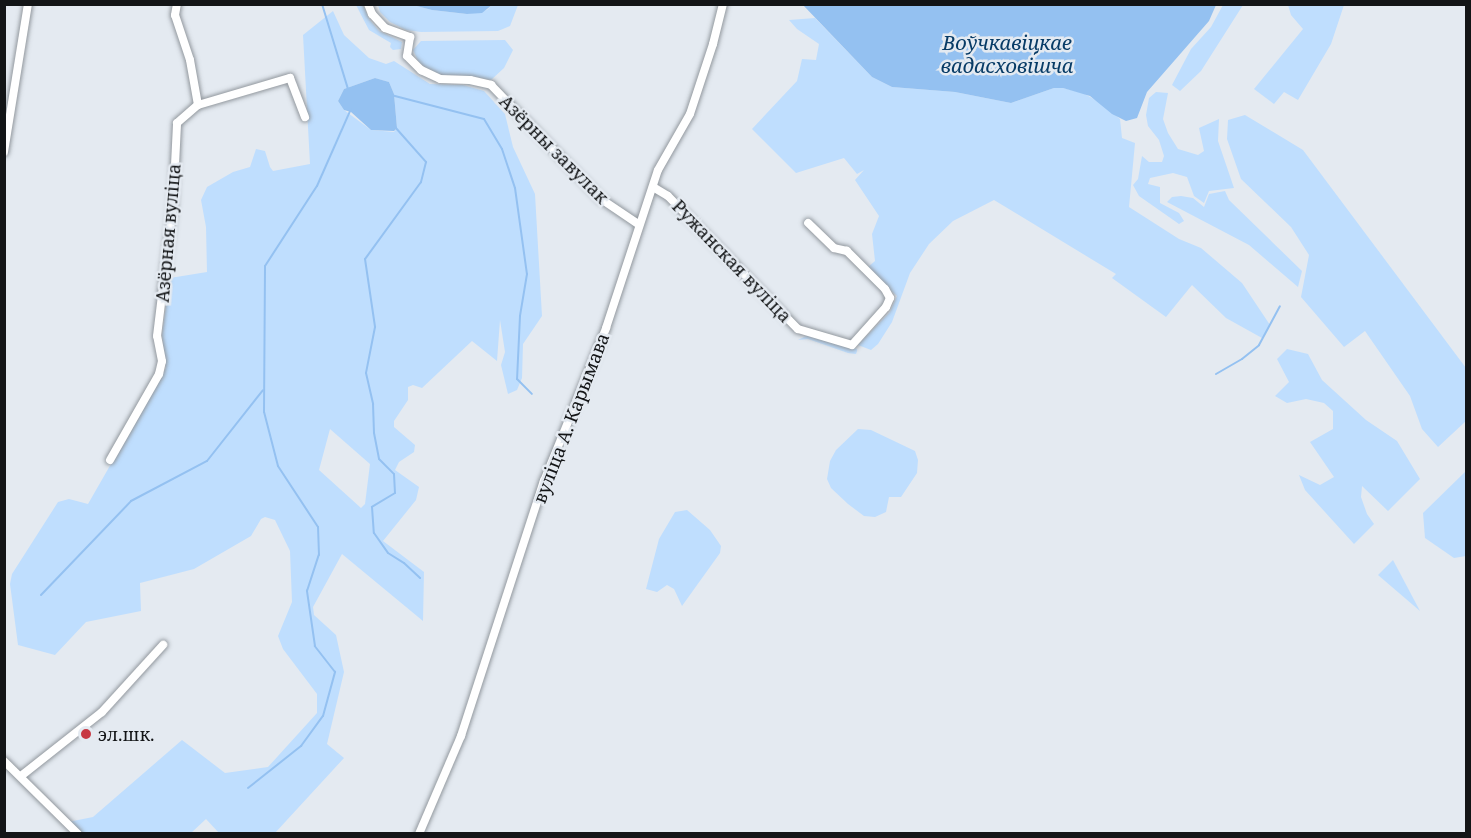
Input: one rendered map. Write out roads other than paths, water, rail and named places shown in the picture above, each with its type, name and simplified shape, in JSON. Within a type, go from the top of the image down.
[{"type":"street","points":[[4,152],[28,4]]},
{"type":"street","points":[[177,4],[175,15],[190,60],[198,105],[290,78],[305,117]]},
{"type":"street","name":"Азёрны завулак","points":[[368,4],[372,14],[385,28],[410,37],[407,56],[422,70],[440,79],[470,80],[491,85],[601,199],[638,224]]},
{"type":"street","name":"вуліца А. Карымава","points":[[419,834],[461,736],[544,480],[606,328],[638,224],[658,170],[690,114],[713,44],[723,4]]},
{"type":"street","name":"Азёрная вуліца","points":[[110,460],[159,374],[162,361],[157,336],[173,206],[177,123],[198,105]]},
{"type":"street","name":"Ружанская вуліца","points":[[652,187],[669,196],[798,329],[852,345],[886,307],[890,298],[885,289],[847,251],[834,248],[808,223]]},
{"type":"street","points":[[21,776],[102,711],[163,645]]},
{"type":"street","points":[[4,761],[78,834]]},
{"type":"water","points":[[492,4],[482,13],[467,14],[432,10],[413,5]]},
{"type":"water","name":"Воўчкавіцкае вадасховішча","points":[[803,5],[1216,5],[1209,21],[1147,92],[1137,118],[1126,121],[1112,114],[1090,96],[1063,88],[1054,88],[1011,103],[955,92],[892,87],[872,77]]},
{"type":"water","points":[[375,78],[389,82],[394,94],[397,128],[394,131],[371,130],[351,112],[344,110],[338,101],[344,89]]},
{"type":"waterway","points":[[322,4],[348,89]]},
{"type":"waterway","points":[[391,95],[484,119],[502,149],[515,188],[527,274],[520,316],[517,379],[532,394]]},
{"type":"waterway","points":[[248,788],[301,746],[323,716],[335,672],[315,646],[307,591],[319,555],[318,527],[278,466],[264,412],[265,266],[317,186],[351,109]]},
{"type":"waterway","points":[[395,127],[426,162],[421,182],[365,259],[375,327],[366,373],[373,404],[374,433],[379,459],[394,474],[395,493],[372,507],[374,533],[388,553],[404,563],[420,578]]},
{"type":"waterway","points":[[1216,374],[1242,359],[1259,345],[1280,306]]},
{"type":"waterway","points":[[41,595],[131,501],[207,461],[263,390]]},
{"type":"place","name":"эл.шк.","points":[[86,734]]}]
